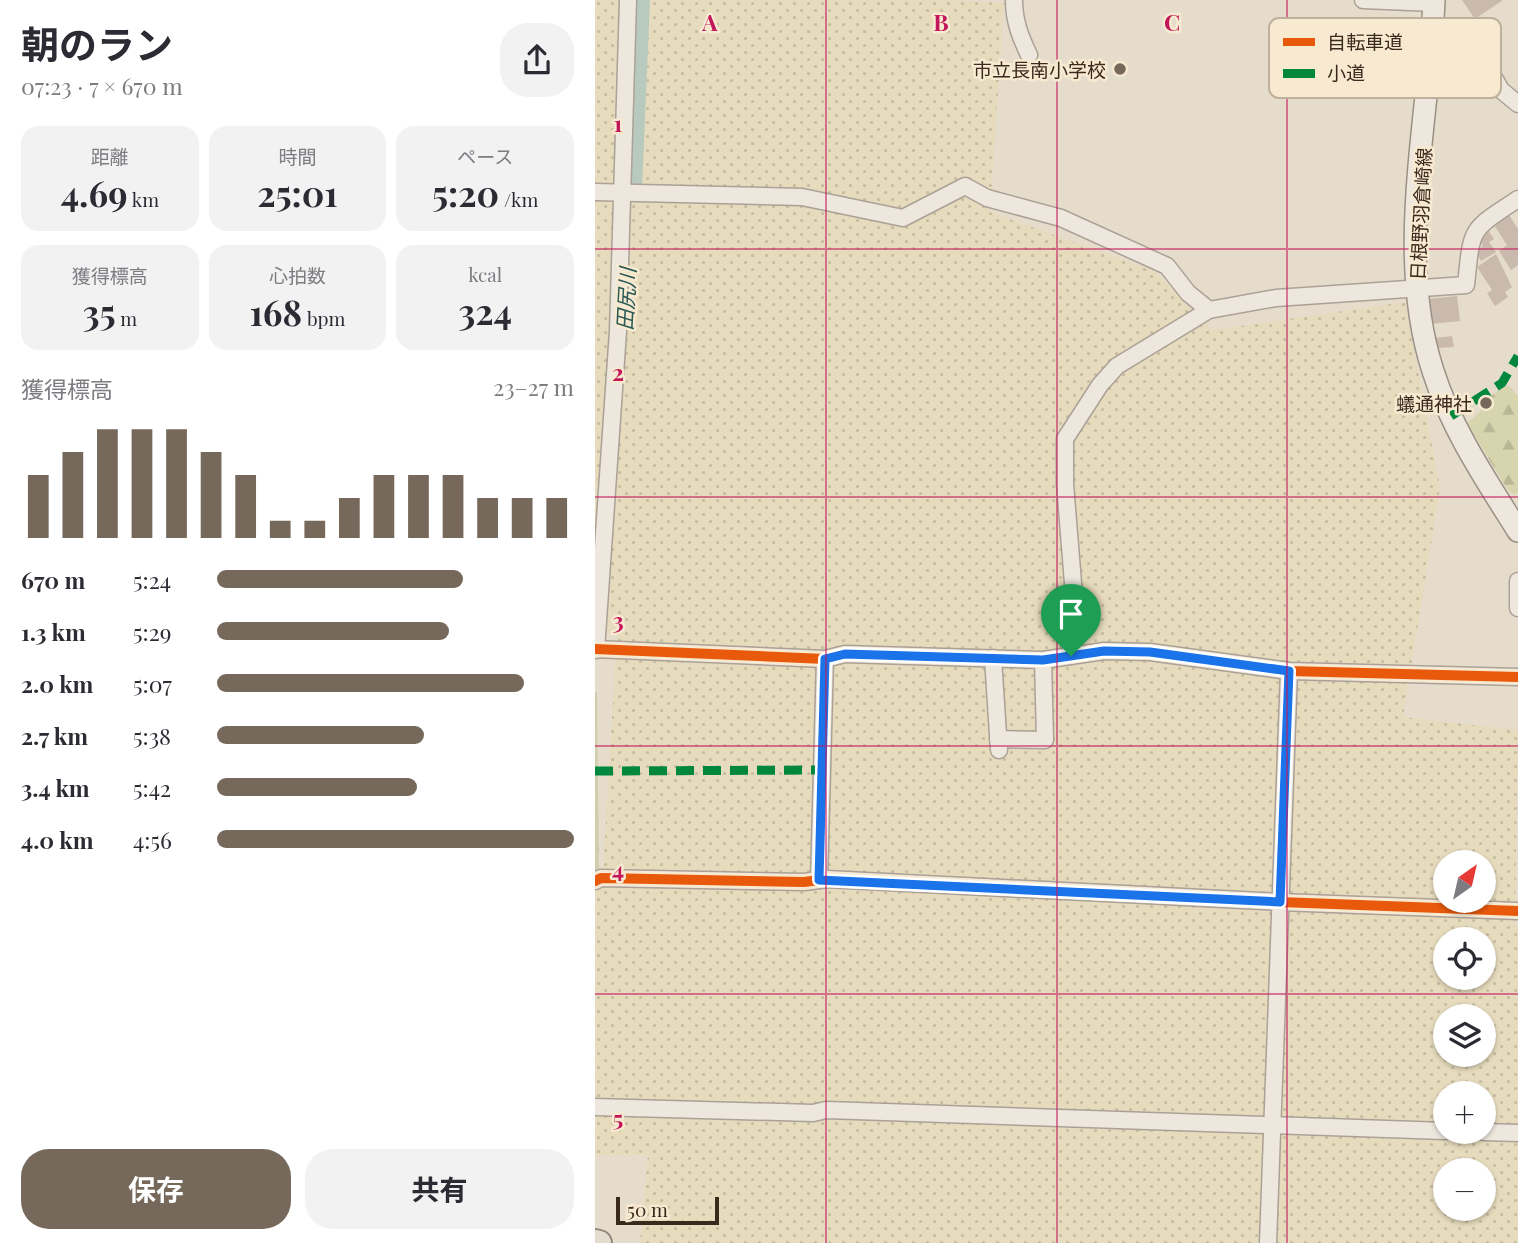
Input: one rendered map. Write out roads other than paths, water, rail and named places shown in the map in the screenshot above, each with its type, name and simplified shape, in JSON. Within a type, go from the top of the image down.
[{"type":"main road","name":"日根野羽倉崎線","points":[[1427,98],[1415,225],[1416,289],[1423,333],[1433,372],[1447,407],[1480,470],[1518,531]]},
{"type":"street","points":[[628,0],[618,331],[596,650],[825,659],[845,654],[1043,660],[1104,651],[1150,652],[1289,671],[1518,677]]},
{"type":"street","points":[[1014,0],[1017,32],[1029,55]]},
{"type":"street","points":[[1363,0],[1434,1]]},
{"type":"street","points":[[1501,90],[1518,104]]},
{"type":"street","points":[[595,192],[802,197],[903,218],[965,187],[987,198],[1061,218],[1167,265],[1188,293],[1209,310]]},
{"type":"street","points":[[1071,656],[1073,583],[1065,484],[1065,439],[1100,385],[1117,366],[1209,310],[1276,298],[1466,285],[1470,242],[1474,231],[1481,223],[1518,199]]},
{"type":"street","points":[[1518,581],[1518,608]]},
{"type":"street","points":[[993,658],[998,744],[1045,740],[1043,660]]},
{"type":"street","points":[[819,880],[825,659]]},
{"type":"street","points":[[1268,1243],[1289,671]]},
{"type":"street","points":[[595,881],[601,878],[804,882],[819,880],[1518,911]]},
{"type":"street","points":[[595,1107],[813,1113],[826,1110],[1433,1131]]},
{"type":"street","points":[[1496,1132],[1518,1133]]},
{"type":"waterway","name":"田尻川","points":[[630,189],[638,0]]},
{"type":"place","name":"市立長南小学校","points":[[1120,69]]},
{"type":"place","name":"蟻通神社","points":[[1486,403]]}]
